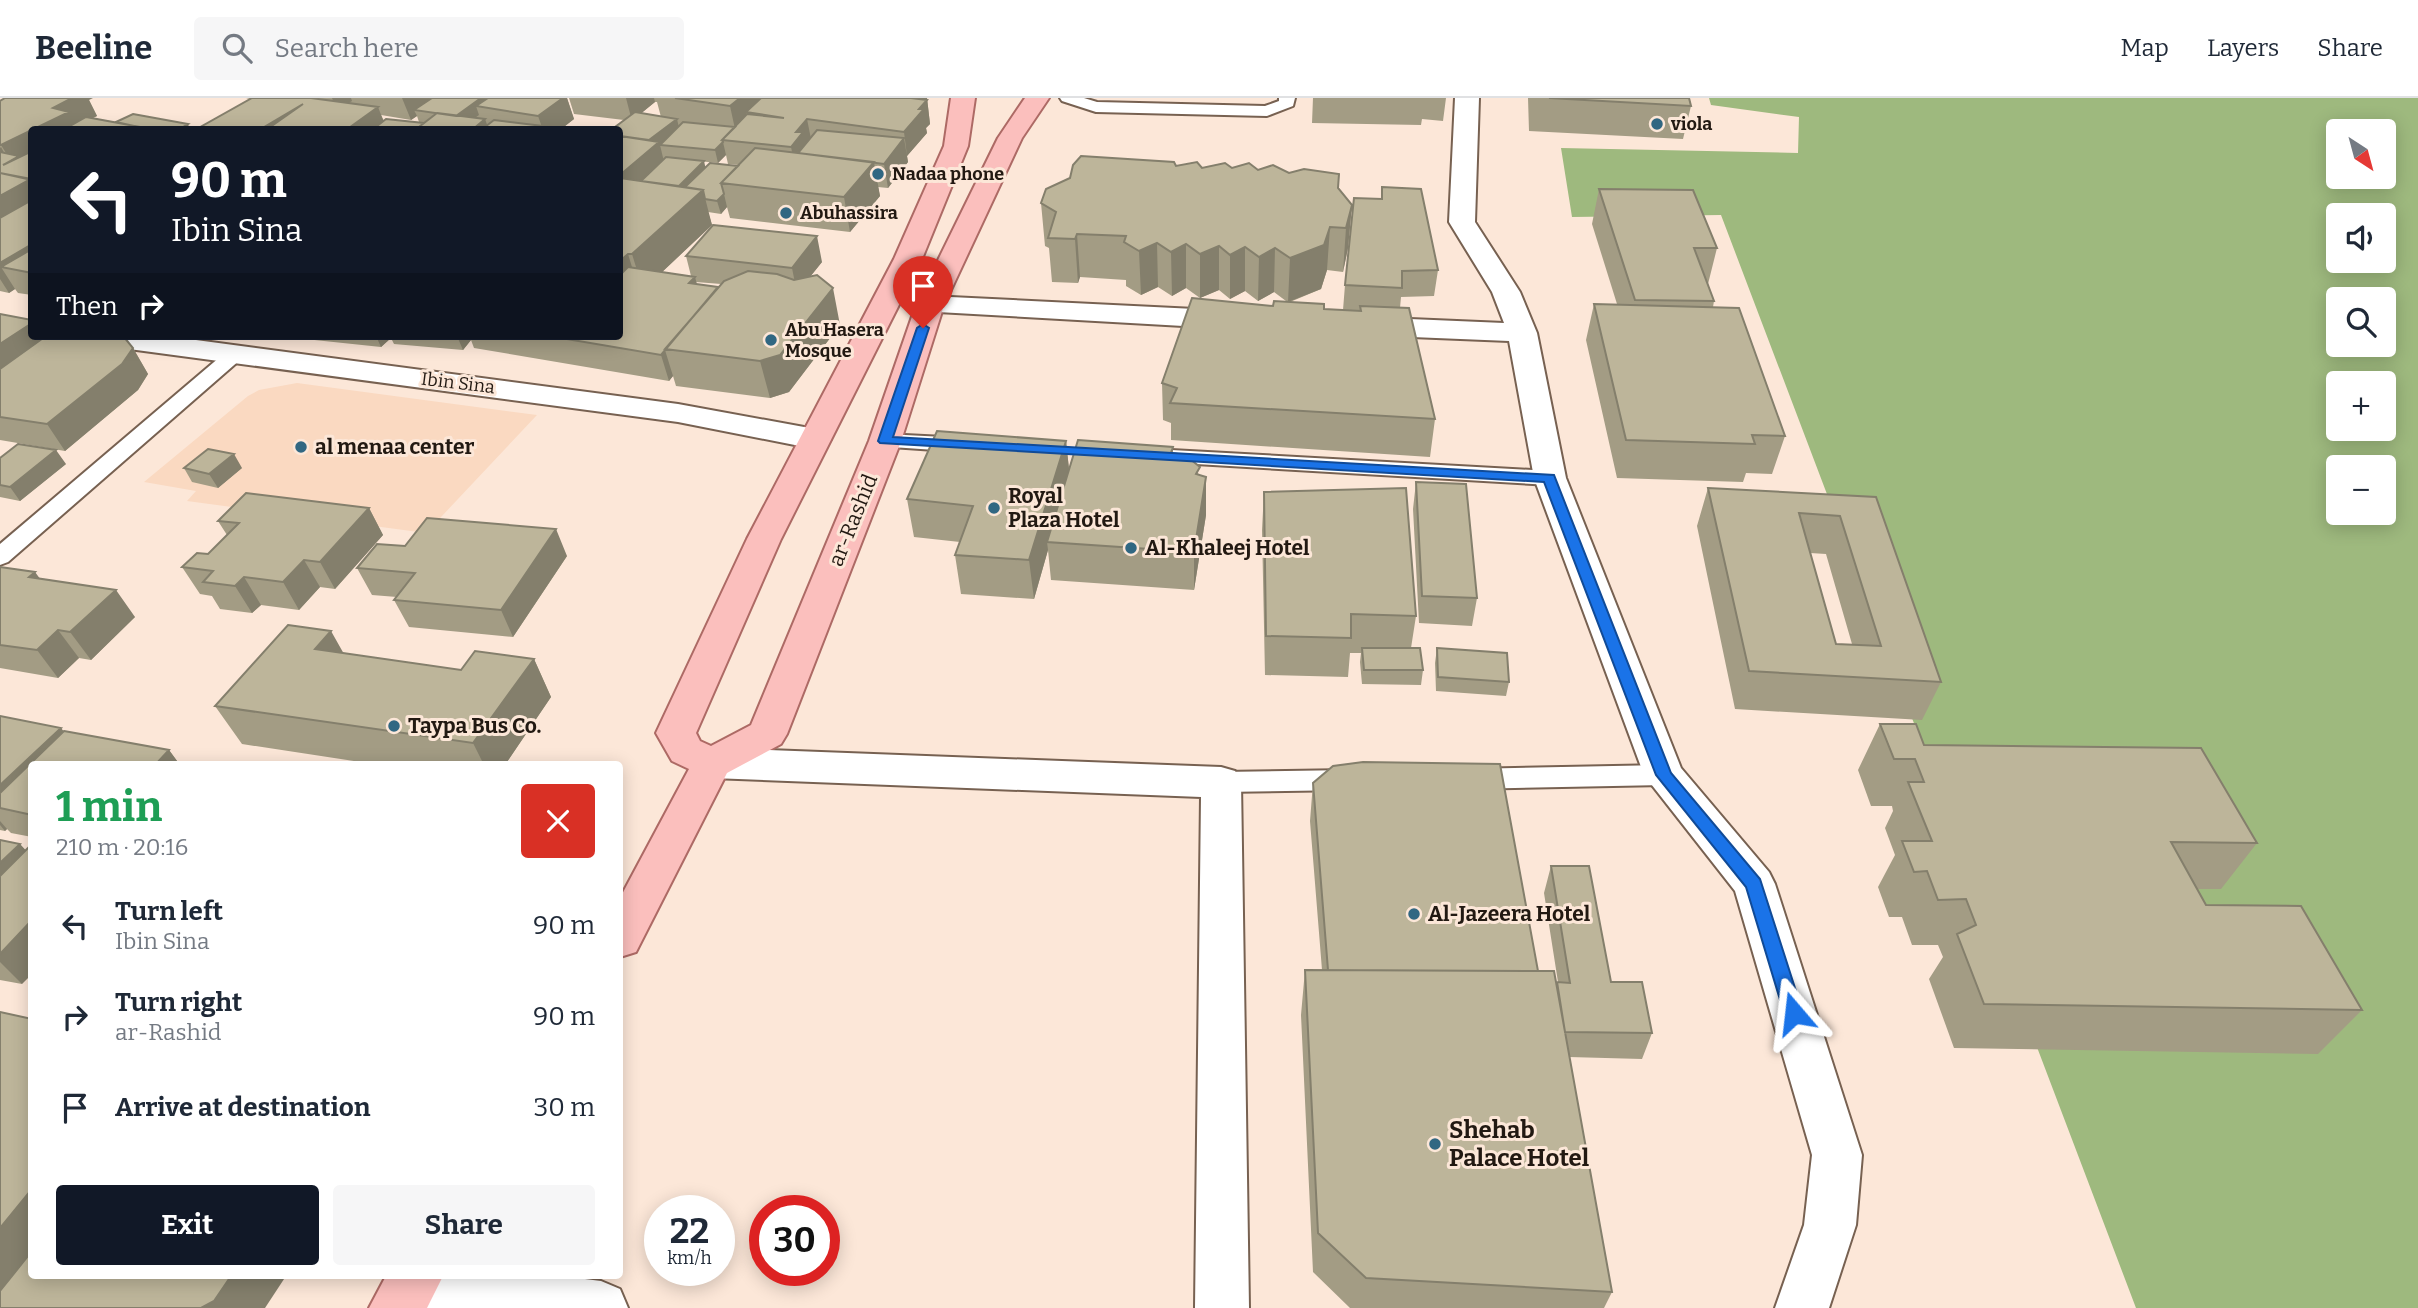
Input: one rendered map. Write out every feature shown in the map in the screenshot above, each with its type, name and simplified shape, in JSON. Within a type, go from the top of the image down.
[{"type":"main road","points":[[623,933],[712,763],[686,751],[676,733],[764,539],[908,259],[956,146],[963,98]]},
{"type":"main road","name":"ar-Rashid","points":[[712,763],[767,734],[885,441],[930,305],[1010,138],[1037,98]]},
{"type":"street","points":[[1467,98],[1462,222],[1506,292],[1522,333],[1550,478],[1664,775],[1754,884],[1837,1155],[1830,1225],[1802,1308]]},
{"type":"street","points":[[930,305],[1261,321]]},
{"type":"street","points":[[1329,324],[1522,333]]},
{"type":"street","name":"Ibin Sina","points":[[127,340],[678,413],[815,439]]},
{"type":"street","points":[[712,763],[1221,782],[1222,1308]]},
{"type":"street","points":[[409,1288],[601,1308]]},
{"type":"lane","points":[[1068,98],[1096,107],[1267,111],[1287,103],[1287,98]]},
{"type":"lane","points":[[0,557],[234,355]]},
{"type":"lane","points":[[885,441],[982,446]]},
{"type":"lane","points":[[1134,455],[1550,478]]},
{"type":"lane","points":[[1443,779],[1664,775]]},
{"type":"lane","points":[[1221,782],[1373,780]]},
{"type":"shaded area","points":[[1709,98],[2418,98],[2418,1308],[2136,1308],[1721,215],[1572,217],[1561,148],[1798,153],[1799,117],[1711,105]]},
{"type":"shaded area","name":"al menaa center","points":[[297,383],[537,415],[426,533],[187,501],[196,491],[144,482],[248,396],[259,390]]},
{"type":"building","points":[[5,98],[72,98],[53,108],[69,112],[40,126],[28,126],[28,132],[0,145],[0,101]]},
{"type":"building","points":[[252,98],[311,98],[378,107],[352,126],[272,126],[303,104],[266,126],[202,126]]},
{"type":"building","points":[[432,98],[481,98],[456,116],[414,110]]},
{"type":"building","points":[[488,98],[563,98],[538,116],[476,106]]},
{"type":"building","points":[[675,98],[740,98],[730,106]]},
{"type":"building","points":[[761,98],[927,100],[919,109],[924,109],[904,132],[807,119],[796,132],[803,132],[791,147],[722,140],[747,114],[784,118],[746,112]]},
{"type":"building","points":[[1549,98],[1689,98],[1691,106]]},
{"type":"building","points":[[635,112],[677,119],[649,140],[623,136],[623,126],[616,126]]},
{"type":"building","points":[[437,113],[485,119],[477,126],[420,126]]},
{"type":"building","points":[[133,114],[188,124],[134,126],[116,122]]},
{"type":"building","points":[[86,117],[135,126],[70,126]]},
{"type":"building","points":[[386,119],[424,123],[420,126],[377,126]]},
{"type":"building","points":[[494,120],[543,126],[486,126]]},
{"type":"building","points":[[683,122],[735,127],[715,150],[660,145]]},
{"type":"building","points":[[817,130],[904,138],[884,164],[798,153]]},
{"type":"building","points":[[623,136],[659,142],[623,172]]},
{"type":"building","points":[[755,148],[874,162],[844,197],[721,183]]},
{"type":"building","points":[[0,152],[19,156],[3,165],[28,153],[28,179],[0,173]]},
{"type":"building","points":[[1081,156],[1174,162],[1176,166],[1197,162],[1202,168],[1225,163],[1232,168],[1249,163],[1258,170],[1273,165],[1289,173],[1304,169],[1339,174],[1338,188],[1352,205],[1346,228],[1330,227],[1324,245],[1290,258],[1275,248],[1259,257],[1245,247],[1230,255],[1219,246],[1200,254],[1186,244],[1171,252],[1157,243],[1139,251],[1124,242],[1126,236],[1077,234],[1075,239],[1048,238],[1056,212],[1041,203],[1046,189],[1070,178],[1073,165]]},
{"type":"building","points":[[666,157],[704,161],[679,186],[641,181]]},
{"type":"building","points":[[710,163],[738,166],[721,183],[724,194],[717,201],[705,199],[703,190],[685,187]]},
{"type":"building","points":[[0,173],[28,178],[28,181],[0,196]]},
{"type":"building","points":[[623,178],[703,190],[632,254],[623,258]]},
{"type":"building","points":[[1382,187],[1421,189],[1438,270],[1402,271],[1402,288],[1345,285],[1354,198],[1382,199]]},
{"type":"building","points":[[1599,189],[1693,190],[1717,248],[1694,248],[1714,301],[1635,300]]},
{"type":"building","points":[[28,202],[28,246],[0,263],[0,218]]},
{"type":"building","points":[[713,225],[817,236],[792,268],[686,256]]},
{"type":"building","points":[[28,251],[28,272],[1,267]]},
{"type":"building","points":[[628,267],[695,277],[689,283],[718,287],[661,355],[573,340],[623,340],[623,272]]},
{"type":"building","points":[[748,271],[777,274],[794,280],[817,275],[833,288],[780,355],[760,361],[665,349],[724,281]]},
{"type":"building","points":[[1192,298],[1273,306],[1274,301],[1324,304],[1324,309],[1361,311],[1360,306],[1409,308],[1435,419],[1170,403],[1177,388],[1162,383]]},
{"type":"building","points":[[1594,304],[1739,308],[1785,436],[1752,435],[1755,444],[1626,440]]},
{"type":"building","points":[[0,314],[28,319],[28,326],[0,344]]},
{"type":"building","points":[[40,340],[126,340],[133,348],[122,364],[47,424],[0,417],[0,369]]},
{"type":"building","points":[[937,431],[1066,441],[1029,560],[955,555],[973,506],[907,499]]},
{"type":"building","points":[[1078,440],[1173,447],[1171,453],[1185,455],[1200,467],[1196,474],[1206,477],[1194,552],[1047,542]]},
{"type":"building","points":[[18,444],[56,450],[10,487],[0,485],[0,458]]},
{"type":"building","points":[[208,449],[234,454],[209,474],[184,468]]},
{"type":"building","points":[[1416,482],[1466,484],[1477,598],[1422,596]]},
{"type":"building","points":[[1406,488],[1416,616],[1351,614],[1351,638],[1266,636],[1264,492]]},
{"type":"building","points":[[1708,488],[1876,497],[1941,682],[1749,671]],"holes":[[[1799,513],[1840,516],[1881,646],[1836,644]]]},
{"type":"building","points":[[246,493],[369,508],[320,562],[304,560],[283,582],[244,577],[235,586],[203,582],[213,571],[182,567],[197,553],[208,554],[239,523],[218,521]]},
{"type":"building","points":[[427,518],[556,529],[501,610],[394,600],[415,573],[357,568],[377,544],[405,546]]},
{"type":"building","points":[[0,567],[35,572],[29,577],[116,590],[70,632],[58,630],[37,650],[0,645]]},
{"type":"building","points":[[288,625],[331,631],[315,649],[461,670],[475,651],[534,659],[473,743],[215,706]]},
{"type":"building","points":[[1362,648],[1420,648],[1423,670],[1364,670]]},
{"type":"building","points":[[1437,648],[1507,653],[1509,682],[1438,677]]},
{"type":"building","points":[[0,716],[61,728],[0,785]]},
{"type":"building","points":[[1880,724],[1916,724],[1924,745],[2201,748],[2257,843],[2171,842],[2206,905],[2301,906],[2362,1010],[1984,1004],[1957,934],[1976,925],[1966,899],[1938,900],[1927,871],[1914,872],[1902,841],[1932,841],[1908,782],[1924,782],[1915,759],[1894,759]]},
{"type":"building","points":[[64,731],[169,750],[159,761],[33,761]]},
{"type":"building","name":"Al-Jazeera Hotel","points":[[1363,762],[1500,764],[1538,971],[1328,970],[1313,783],[1333,766]]},
{"type":"building","points":[[28,766],[28,814],[0,808],[0,793]]},
{"type":"building","points":[[0,840],[20,844],[0,863]]},
{"type":"building","points":[[28,848],[28,924],[0,954],[0,876]]},
{"type":"building","points":[[1551,866],[1589,866],[1611,982],[1642,982],[1652,1033],[1565,1032],[1557,982],[1570,983]]},
{"type":"building","name":"Shehab Palace Hotel","points":[[1305,970],[1554,971],[1612,1292],[1366,1278],[1318,1233]]},
{"type":"building","points":[[0,1012],[28,1018],[28,1194],[0,1228]]},
{"type":"building","points":[[28,1256],[28,1279],[229,1279],[214,1301],[201,1308],[0,1308],[0,1291]]},
{"type":"place","name":"viola","points":[[1657,124]]},
{"type":"place","name":"Nadaa phone","points":[[878,174]]},
{"type":"place","name":"Abuhassira","points":[[786,213]]},
{"type":"place","name":"Abu Hasera Mosque","points":[[771,340]]},
{"type":"place","name":"al menaa center","points":[[301,447]]},
{"type":"place","name":"Royal Plaza Hotel","points":[[994,508]]},
{"type":"place","name":"Al-Khaleej Hotel","points":[[1131,548]]},
{"type":"place","name":"Taypa Bus Co.","points":[[394,726]]},
{"type":"place","name":"Al-Jazeera Hotel","points":[[1414,914]]},
{"type":"place","name":"Shehab Palace Hotel","points":[[1435,1144]]},
{"type":"route","points":[[923,328],[885,441],[1550,478],[1664,775],[1754,884],[1794,1013]]}]
